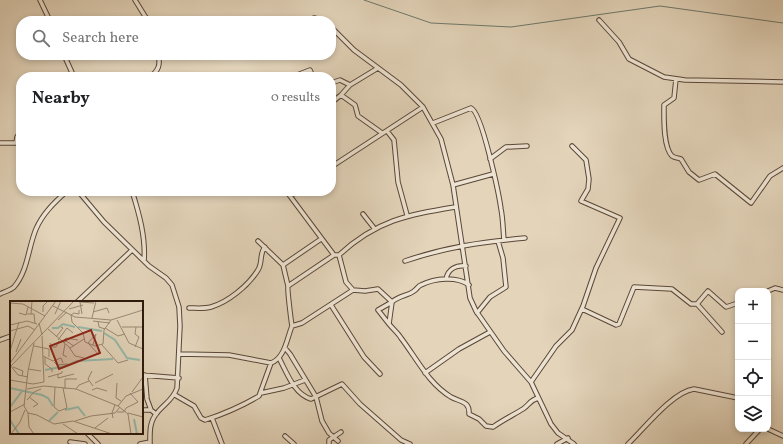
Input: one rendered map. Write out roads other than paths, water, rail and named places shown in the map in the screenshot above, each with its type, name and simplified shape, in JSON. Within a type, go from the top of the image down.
[{"type":"street","points":[[40,0],[48,16]]},
{"type":"street","points":[[135,0],[145,16]]},
{"type":"street","points":[[599,20],[619,42],[629,59],[664,77],[676,79],[783,82]]},
{"type":"street","points":[[336,32],[354,50],[401,85],[423,107],[433,123],[441,139],[453,185],[455,207],[466,266],[470,298],[477,313],[490,332],[531,382],[551,424],[558,433],[568,438],[574,444]]},
{"type":"street","points":[[66,60],[72,72]]},
{"type":"street","points":[[157,72],[160,60]]},
{"type":"street","points":[[336,99],[350,85],[378,68]]},
{"type":"street","points":[[676,79],[674,98],[664,105],[666,139],[668,149],[673,157],[682,159],[689,172],[699,180],[715,174],[751,203],[770,176],[783,168]]},
{"type":"street","points":[[336,81],[340,80],[350,85]]},
{"type":"street","points":[[341,95],[355,105],[358,116],[382,133]]},
{"type":"street","points":[[336,164],[423,107]]},
{"type":"street","points":[[433,123],[471,108],[474,109],[488,145],[501,209],[504,240]]},
{"type":"street","points":[[387,131],[394,140],[398,182],[407,215]]},
{"type":"street","points":[[0,143],[16,143]]},
{"type":"street","points":[[490,159],[506,147],[527,146]]},
{"type":"street","points":[[531,382],[556,346],[572,330],[582,309],[596,268],[620,218],[581,201],[588,189],[590,179],[586,160],[572,146]]},
{"type":"street","points":[[453,185],[493,174]]},
{"type":"street","points":[[0,294],[13,288],[26,265],[36,230],[42,218],[53,203],[61,196]]},
{"type":"street","points":[[82,196],[104,222],[132,250],[166,278],[172,285],[177,295],[180,326],[179,378],[175,395],[156,414],[151,423],[150,443],[140,444]]},
{"type":"street","points":[[134,196],[139,210],[145,248],[144,260]]},
{"type":"street","points":[[290,196],[334,255]]},
{"type":"street","points":[[288,286],[334,255],[339,255],[366,232],[374,228],[407,215],[455,207]]},
{"type":"street","points":[[363,214],[374,228]]},
{"type":"street","points":[[405,261],[449,248],[480,242],[525,238]]},
{"type":"street","points":[[283,265],[321,239]]},
{"type":"street","points":[[258,241],[283,265],[288,286],[287,290],[291,302],[292,326],[285,348],[279,358],[271,363],[261,393]]},
{"type":"street","points":[[477,313],[490,297],[506,287],[503,258],[498,241]]},
{"type":"street","points":[[189,308],[211,307],[238,292],[258,271],[262,262],[261,252],[265,247]]},
{"type":"street","points":[[78,301],[132,250]]},
{"type":"street","points":[[339,255],[346,282],[353,290],[365,292],[378,289],[392,302]]},
{"type":"street","points":[[447,279],[447,274],[456,266],[466,266]]},
{"type":"street","points":[[469,285],[463,281],[447,279],[420,285],[414,291],[399,296],[378,310],[433,382],[447,394],[466,403],[470,408],[469,414],[489,428],[524,408],[533,399],[538,398]]},
{"type":"street","points":[[582,309],[616,325],[619,324],[634,287],[672,289],[691,304],[696,304],[722,332]]},
{"type":"street","points":[[771,290],[775,288],[783,290]]},
{"type":"street","points":[[292,326],[302,323],[353,290]]},
{"type":"street","points":[[696,304],[708,291],[726,307],[735,304]]},
{"type":"street","points":[[389,324],[392,302]]},
{"type":"street","points":[[331,305],[364,357],[380,374]]},
{"type":"street","points":[[425,373],[459,349],[490,332]]},
{"type":"street","points":[[0,340],[10,336]]},
{"type":"street","points":[[285,348],[316,398],[322,421],[333,437],[338,441]]},
{"type":"street","points":[[179,354],[229,355],[271,363]]},
{"type":"street","points":[[279,358],[293,384],[299,392],[306,397],[312,399],[316,398],[342,384],[360,404],[401,440],[410,444]]},
{"type":"street","points":[[156,414],[151,410],[144,375],[179,378]]},
{"type":"street","points":[[175,395],[194,406],[201,418],[205,420],[244,405],[267,390],[284,388],[305,380]]},
{"type":"street","points":[[628,444],[650,419],[674,398],[689,389],[694,388],[735,397]]},
{"type":"street","points":[[143,410],[151,410]]},
{"type":"street","points":[[212,418],[222,444]]},
{"type":"street","points":[[771,430],[783,436]]},
{"type":"street","points":[[329,444],[329,440],[342,432]]},
{"type":"street","points":[[746,444],[757,432]]},
{"type":"street","points":[[88,434],[98,444]]},
{"type":"street","points":[[285,436],[294,444]]},
{"type":"street","points":[[557,444],[568,438]]},
{"type":"street","points":[[70,442],[86,444]]},
{"type":"waterway","points":[[364,0],[431,23],[511,27],[660,6],[783,23]]}]
